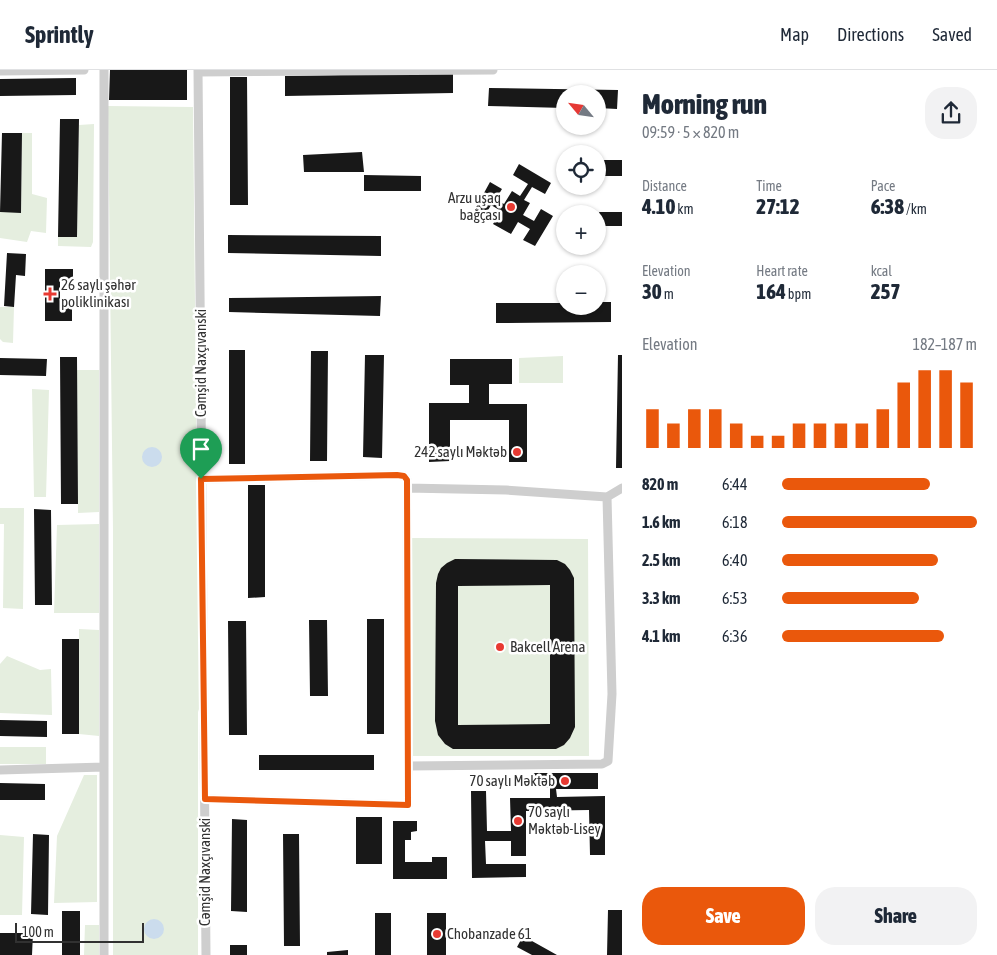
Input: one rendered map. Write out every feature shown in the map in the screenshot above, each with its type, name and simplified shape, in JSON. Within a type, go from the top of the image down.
[{"type":"street","points":[[0,71],[84,70]]},
{"type":"street","points":[[104,70],[104,955]]},
{"type":"street","points":[[198,71],[493,70]]},
{"type":"street","name":"Cəmşid Naxçıvanski","points":[[198,71],[206,955]]},
{"type":"street","points":[[201,479],[397,475],[404,476],[407,480],[408,805],[205,799]]},
{"type":"street","points":[[407,488],[506,490],[608,497],[622,488]]},
{"type":"street","points":[[408,766],[602,764],[608,761],[612,664],[608,497]]},
{"type":"street","points":[[0,770],[104,767]]},
{"type":"green space","points":[[108,106],[193,107],[197,500],[203,697],[198,712],[198,955],[113,955],[113,530]]},
{"type":"green space","points":[[94,124],[93,242],[91,247],[58,246],[58,237],[77,237],[79,125]]},
{"type":"green space","points":[[22,133],[32,133],[32,194],[47,198],[46,233],[31,231],[27,242],[0,238],[0,212],[21,212]]},
{"type":"green space","points":[[0,307],[14,307],[13,343],[3,342],[0,339]]},
{"type":"green space","points":[[563,356],[563,383],[519,383],[519,358]]},
{"type":"green space","points":[[77,370],[99,370],[99,512],[78,513]]},
{"type":"green space","points":[[32,389],[49,390],[46,497],[34,497]]},
{"type":"green space","points":[[0,508],[24,508],[23,609],[3,608],[4,524],[0,524]]},
{"type":"green space","points":[[99,524],[99,613],[54,613],[57,525]]},
{"type":"green space","name":"Bakcell Arena","points":[[412,538],[588,539],[589,756],[413,756]]},
{"type":"green space","points":[[79,629],[99,630],[99,736],[79,734]]},
{"type":"green space","points":[[7,656],[40,670],[51,669],[52,715],[0,713],[0,664]]},
{"type":"green space","points":[[0,747],[46,747],[46,764],[0,764]]},
{"type":"green space","points":[[84,775],[97,775],[97,902],[54,903],[57,836]]},
{"type":"green space","points":[[0,835],[24,837],[22,915],[0,915]]},
{"type":"green space","points":[[85,925],[99,925],[99,955],[84,955]]},
{"type":"water","points":[[148,447],[156,447],[162,453],[162,461],[156,467],[148,467],[142,461],[142,453]]},
{"type":"water","points":[[150,919],[158,919],[164,925],[164,933],[158,939],[150,939],[144,933],[144,925]]},
{"type":"building","points":[[110,70],[187,70],[187,100],[109,100]]},
{"type":"building","points":[[453,73],[453,93],[285,96],[285,76]]},
{"type":"building","points":[[230,77],[247,77],[248,205],[230,205]]},
{"type":"building","points":[[76,78],[76,95],[0,96],[0,79]]},
{"type":"building","points":[[489,88],[556,89],[556,108],[488,106]]},
{"type":"building","points":[[606,90],[618,90],[617,109],[606,108]]},
{"type":"building","points":[[60,119],[79,119],[77,237],[58,237]]},
{"type":"building","points":[[2,133],[22,133],[21,213],[0,212]]},
{"type":"building","points":[[362,152],[364,172],[304,172],[303,155]]},
{"type":"building","points":[[606,160],[622,160],[622,176],[606,176]]},
{"type":"building","name":"Arzu uşaq bağçası","points":[[519,164],[551,183],[545,194],[532,187],[524,200],[530,203],[523,215],[534,221],[541,209],[553,216],[535,246],[523,240],[530,229],[518,222],[511,234],[493,224],[501,211],[491,205],[483,219],[473,213],[490,182],[502,189],[496,199],[504,204],[512,191],[520,196],[528,184],[513,175]]},
{"type":"building","points":[[364,175],[421,176],[421,191],[364,191]]},
{"type":"building","points":[[606,212],[622,212],[622,226],[606,226]]},
{"type":"building","points":[[228,235],[381,236],[381,256],[228,253]]},
{"type":"building","points":[[7,253],[26,254],[25,276],[16,275],[14,307],[4,306]]},
{"type":"building","points":[[45,269],[73,269],[73,281],[60,281],[60,307],[72,307],[72,321],[45,321]]},
{"type":"building","points":[[381,296],[380,316],[229,312],[229,298]]},
{"type":"building","points":[[606,302],[611,302],[611,322],[496,323],[496,303],[556,303],[556,315],[606,315]]},
{"type":"building","points":[[229,350],[245,350],[245,464],[229,464]]},
{"type":"building","points":[[311,351],[328,351],[327,461],[310,461]]},
{"type":"building","points":[[365,355],[384,355],[382,458],[363,457]]},
{"type":"building","points":[[618,355],[622,355],[622,468],[616,468]]},
{"type":"building","points":[[60,357],[77,357],[78,504],[61,504]]},
{"type":"building","points":[[0,358],[47,359],[46,376],[0,375]]},
{"type":"building","points":[[450,359],[512,359],[512,384],[489,384],[489,404],[527,404],[527,462],[509,462],[509,420],[450,420],[450,461],[429,462],[429,403],[469,403],[469,385],[450,385]]},
{"type":"building","points":[[248,485],[265,485],[265,597],[248,598]]},
{"type":"building","points":[[34,509],[51,510],[52,605],[35,605]]},
{"type":"building","points":[[455,559],[557,560],[565,564],[570,570],[574,578],[575,727],[564,745],[556,749],[453,749],[445,744],[438,735],[435,721],[436,583],[441,568]],"holes":[[[550,585],[550,724],[458,725],[458,586]]]},
{"type":"building","points":[[367,619],[384,619],[384,734],[367,734]]},
{"type":"building","points":[[309,620],[327,620],[328,696],[310,696]]},
{"type":"building","points":[[228,621],[246,621],[247,735],[229,735]]},
{"type":"building","points":[[62,639],[79,639],[79,734],[62,734]]},
{"type":"building","points":[[0,720],[47,721],[47,737],[0,736]]},
{"type":"building","points":[[259,755],[374,755],[374,770],[259,770]]},
{"type":"building","name":"70 saylı Məktəb-Lisey","points":[[532,773],[598,773],[598,789],[556,789],[557,797],[605,796],[605,855],[590,855],[589,810],[526,811],[526,856],[511,856],[511,841],[485,841],[486,864],[526,864],[526,877],[472,878],[471,791],[486,791],[487,831],[511,831],[510,798],[550,798],[550,788],[532,788]]},
{"type":"building","points":[[0,783],[45,784],[45,800],[0,800]]},
{"type":"building","points":[[356,817],[382,817],[382,864],[356,864]]},
{"type":"building","points":[[232,819],[247,820],[247,912],[231,911]]},
{"type":"building","points":[[393,821],[417,821],[417,831],[411,832],[411,840],[405,840],[405,862],[432,862],[432,857],[447,857],[447,879],[393,879]]},
{"type":"building","points":[[33,834],[49,835],[48,915],[31,914]]},
{"type":"building","points":[[283,834],[299,834],[300,946],[284,946]]},
{"type":"building","points":[[608,910],[622,910],[622,955],[607,955]]},
{"type":"building","points":[[62,911],[80,911],[80,955],[62,955]]},
{"type":"building","points":[[375,913],[391,913],[391,955],[375,955]]},
{"type":"building","name":"Chobanzade 61","points":[[427,913],[446,913],[446,955],[427,955]]},
{"type":"building","points":[[0,933],[33,933],[32,955],[0,955]]},
{"type":"building","points":[[523,936],[557,955],[532,955],[517,947]]},
{"type":"building","points":[[230,945],[247,945],[247,955],[230,955]]},
{"type":"building","points":[[348,950],[348,955],[327,955],[327,952]]},
{"type":"place","name":"Arzu uşaq bağçası","points":[[511,207]]},
{"type":"place","name":"26 saylı şəhər poliklinikası","points":[[50,294]]},
{"type":"place","name":"242 saylı Məktəb","points":[[517,452]]},
{"type":"place","name":"Bakcell Arena","points":[[500,647]]},
{"type":"place","name":"70 saylı Məktəb","points":[[565,781]]},
{"type":"place","name":"70 saylı Məktəb-Lisey","points":[[518,821]]},
{"type":"place","name":"Chobanzade 61","points":[[437,934]]},
{"type":"route","points":[[397,475],[404,476],[407,480],[408,805],[205,799],[201,479],[397,475]]}]
